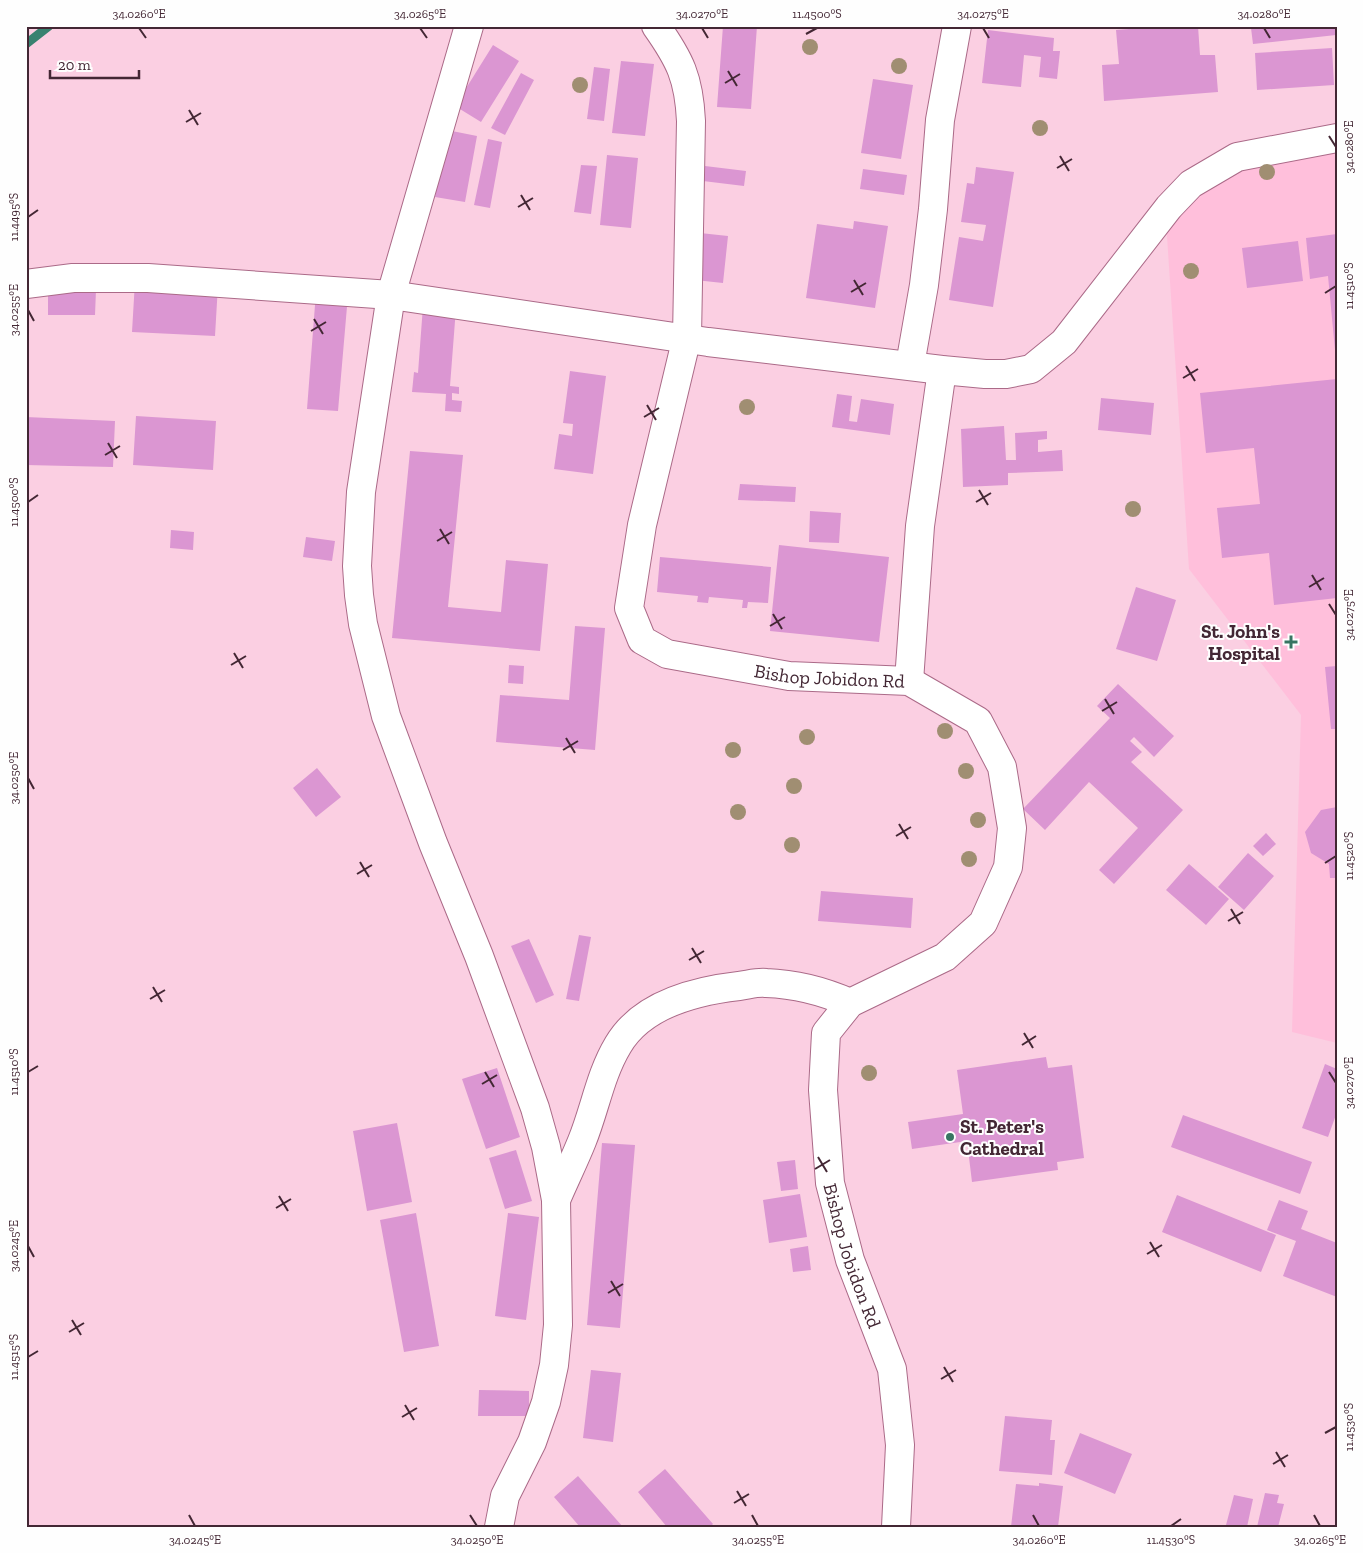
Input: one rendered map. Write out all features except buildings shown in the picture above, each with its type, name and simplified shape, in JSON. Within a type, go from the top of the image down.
[{"type":"street","points":[[469,26],[391,295],[361,492],[357,566],[363,624],[386,716],[433,843],[479,956],[535,1108],[546,1146],[556,1200],[558,1325],[554,1365],[546,1402],[532,1442],[505,1496],[499,1527]]},
{"type":"street","name":"Bishop Jobidon Rd","points":[[656,26],[682,68],[690,96],[687,337],[642,525],[629,608],[642,640],[667,654],[788,676],[909,681],[978,720],[1002,767],[1012,828],[1008,867],[983,923],[945,957],[850,1003],[826,1034],[823,1090],[830,1183],[850,1260],[892,1369],[900,1445],[896,1527]]},
{"type":"street","points":[[910,365],[924,285],[932,219],[940,120],[957,26]]},
{"type":"street","points":[[26,284],[72,278],[148,278],[391,295],[687,337],[708,342],[942,370],[1006,374],[1031,370],[1051,355],[1064,342],[1168,208],[1191,184],[1237,157],[1337,138]]},
{"type":"street","points":[[909,681],[920,526],[942,370]]},
{"type":"street","points":[[556,1200],[582,1141],[602,1080],[618,1044],[636,1022],[674,1000],[716,988],[765,983],[810,988],[850,1003]]},
{"type":"shaded area","name":"St. John's Hospital","points":[[1337,145],[1337,1043],[1292,1032],[1301,715],[1189,569],[1166,221],[1247,158]]},
{"type":"waterway","points":[[26,44],[49,26]]},
{"type":"place","name":"St. John's Hospital","points":[[1291,642]]},
{"type":"place","name":"St. Peter's Cathedral","points":[[950,1137]]}]
